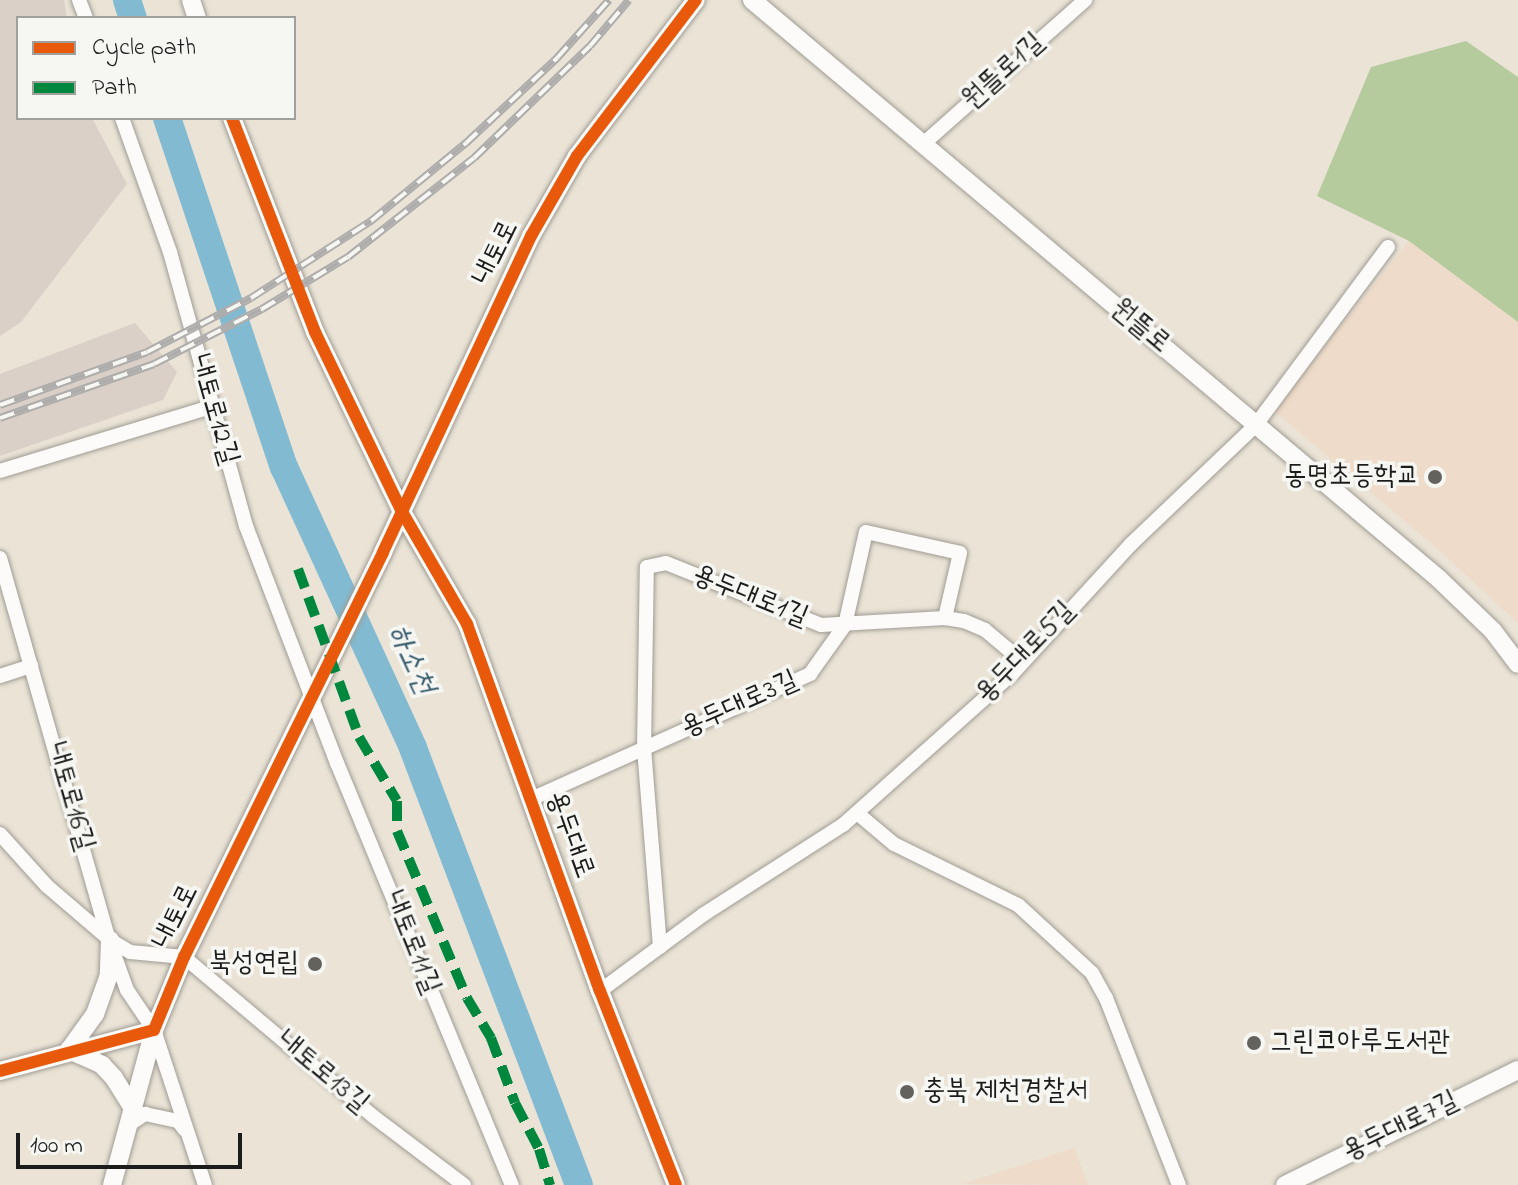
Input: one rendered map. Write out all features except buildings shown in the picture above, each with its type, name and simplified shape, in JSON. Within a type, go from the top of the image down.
[{"type":"street","name":"내토로","points":[[112,1185],[154,1030],[184,957],[383,552],[555,191],[638,74],[696,0]]},
{"type":"street","name":"원뜰로","points":[[752,0],[1439,579],[1493,631],[1518,664]]},
{"type":"street","name":"원뜰로1길","points":[[923,144],[1085,0]]},
{"type":"street","name":"내토로12길","points":[[123,120],[170,252],[246,526],[315,692]]},
{"type":"street","name":"용두대로","points":[[233,120],[315,332],[401,510],[467,624],[600,991],[676,1185]]},
{"type":"street","name":"용두대로5길","points":[[600,991],[857,813],[1022,661],[1131,544],[1255,426],[1388,247]]},
{"type":"street","points":[[0,471],[211,407]]},
{"type":"street","name":"용두대로3길","points":[[531,799],[810,674],[845,625],[866,532],[960,553],[945,618]]},
{"type":"street","name":"내토로16길","points":[[0,558],[110,940],[127,990],[154,1030],[205,1185]]},
{"type":"street","name":"용두대로1길","points":[[644,749],[647,567],[666,563],[821,625],[945,618],[964,621],[985,630],[1022,661]]},
{"type":"street","points":[[0,676],[31,666]]},
{"type":"street","name":"내토로11길","points":[[315,692],[512,1185]]},
{"type":"street","points":[[644,749],[660,947]]},
{"type":"street","points":[[857,813],[894,844],[1018,905],[1092,973],[1106,998],[1179,1185]]},
{"type":"street","points":[[0,834],[47,886],[110,940],[130,952],[184,957]]},
{"type":"street","points":[[69,1050],[95,1014],[109,975],[110,940]]},
{"type":"street","name":"내토로13길","points":[[184,957],[374,1117],[464,1185]]},
{"type":"street","points":[[0,1071],[69,1050],[154,1030]]},
{"type":"street","points":[[69,1050],[102,1065],[132,1107]]},
{"type":"street","name":"용두대로7길","points":[[1285,1185],[1518,1070]]},
{"type":"street","points":[[127,1126],[145,1114],[178,1121],[187,1133]]},
{"type":"shaded area","points":[[0,0],[64,0],[67,16],[16,16],[16,120],[93,120],[127,184],[21,322],[0,336]]},
{"type":"shaded area","name":"동명초등학교","points":[[1409,241],[1518,322],[1518,623],[1431,543],[1273,410]]},
{"type":"shaded area","points":[[135,323],[177,372],[163,400],[0,456],[0,374]]},
{"type":"shaded area","points":[[1074,1148],[1088,1185],[963,1184]]},
{"type":"green space","points":[[1466,41],[1518,77],[1518,322],[1409,241],[1317,196],[1371,67]]},
{"type":"waterway","name":"하소천","points":[[127,0],[132,16]]},
{"type":"waterway","name":"하소천","points":[[168,120],[284,467],[413,748],[579,1185]]},
{"type":"railway","points":[[0,405],[147,352],[251,298],[371,221],[466,143],[557,58],[609,0]]},
{"type":"railway","points":[[0,418],[154,364],[262,309],[348,257],[474,158],[590,46],[629,0]]},
{"type":"marked path","points":[[298,569],[359,737],[397,801],[397,831],[467,998],[491,1038],[515,1103],[539,1149],[550,1185]]},
{"type":"cycle path","points":[[0,1071],[154,1030],[184,957],[383,552],[531,236],[577,156],[696,0]]},
{"type":"cycle path","points":[[233,120],[315,332],[401,510],[467,624],[600,991],[676,1185]]},
{"type":"place","name":"동명초등학교","points":[[1435,477]]},
{"type":"place","name":"북성연립","points":[[315,964]]},
{"type":"place","name":"그린코아루도서관","points":[[1254,1043]]},
{"type":"place","name":"충북 제천경찰서","points":[[907,1092]]}]
